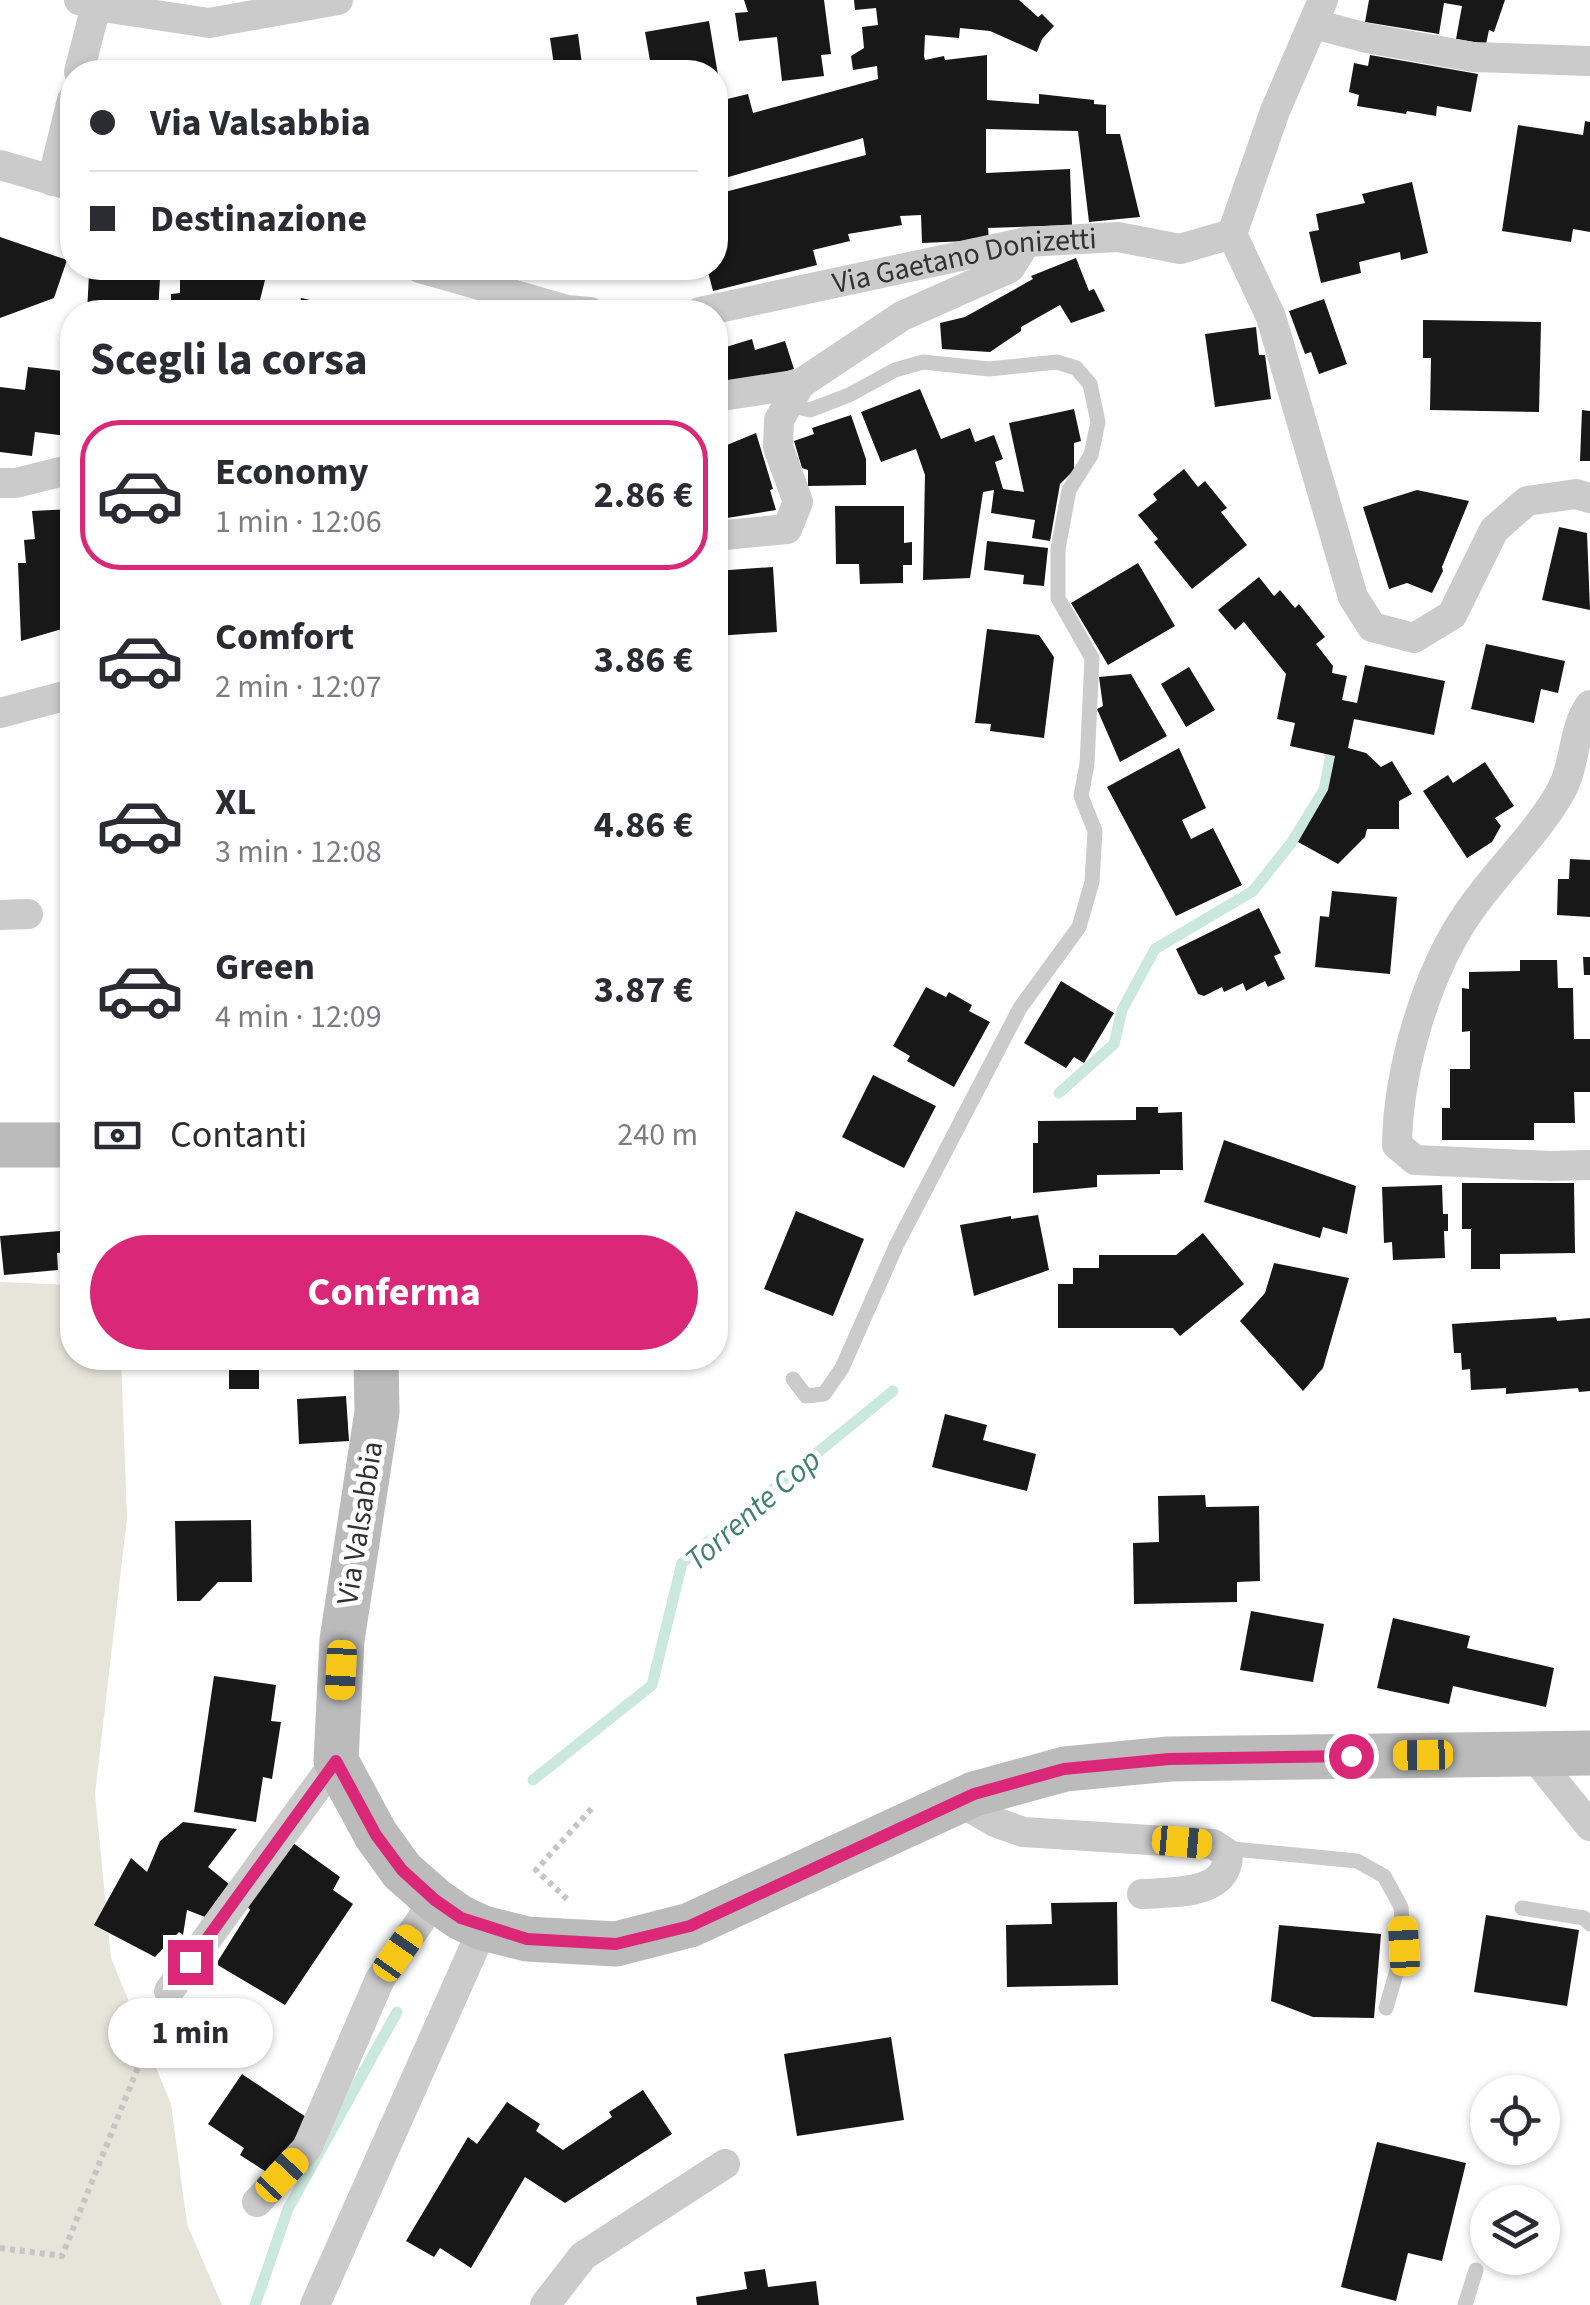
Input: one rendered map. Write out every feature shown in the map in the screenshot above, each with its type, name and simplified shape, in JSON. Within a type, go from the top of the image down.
[{"type":"main road","points":[[0,1146],[60,1144]]},
{"type":"main road","name":"Via Valsabbia","points":[[336,1761],[342,1640],[377,1412],[376,1370]]},
{"type":"main road","points":[[336,1761],[376,1835],[402,1870],[461,1918],[527,1939],[616,1944],[690,1926],[959,1801],[1064,1769],[1169,1759],[1590,1753]]},
{"type":"street","points":[[81,60],[88,3],[209,23],[338,0]]},
{"type":"street","points":[[1590,61],[1473,58],[1367,38],[1319,12],[1274,112],[1232,234],[1271,318],[1352,597],[1372,627],[1414,638],[1452,615],[1494,530],[1528,501],[1576,494],[1590,498]]},
{"type":"street","points":[[0,164],[60,182]]},
{"type":"street","name":"Via Gaetano Donizetti","points":[[728,306],[1026,242],[1118,237],[1180,249],[1232,234]]},
{"type":"street","points":[[728,535],[787,530],[798,502],[778,446],[780,420],[794,395],[902,316],[1010,268],[1026,242]]},
{"type":"street","points":[[462,280],[531,300]]},
{"type":"street","points":[[728,397],[794,395]]},
{"type":"street","points":[[0,482],[16,483],[60,471]]},
{"type":"street","points":[[0,713],[60,697]]},
{"type":"street","points":[[1590,704],[1582,716],[1563,789],[1466,916],[1426,997],[1398,1104],[1396,1145],[1414,1160],[1590,1164]]},
{"type":"street","points":[[1532,1754],[1590,1826]]},
{"type":"street","points":[[169,1990],[336,1761]]},
{"type":"street","points":[[959,1801],[995,1822],[1023,1832],[1213,1844],[1223,1848],[1229,1862],[1216,1882],[1189,1891],[1133,1894]]},
{"type":"street","points":[[257,2202],[307,2148],[380,1980],[435,1900]]},
{"type":"street","points":[[315,2305],[483,1928]]},
{"type":"street","points":[[546,2305],[583,2256],[725,2164]]},
{"type":"lane","points":[[793,1379],[806,1396],[824,1394],[842,1368],[897,1244],[1020,1008],[1079,927],[1092,882],[1094,832],[1081,796],[1087,764],[1092,658],[1058,598],[1058,549],[1069,490],[1091,455],[1098,422],[1090,384],[1076,368],[1057,362],[989,369],[923,362],[895,370],[810,410],[794,395]]},
{"type":"lane","points":[[1223,1848],[1358,1861],[1384,1876],[1402,1907],[1404,1946],[1386,2008]]},
{"type":"lane","points":[[1522,1908],[1584,1918],[1590,1924]]},
{"type":"lane","points":[[1464,2305],[1474,2275]]},
{"type":"path","points":[[593,1807],[536,1870],[616,1944]]},
{"type":"path","points":[[0,2248],[62,2256],[169,1990]]},
{"type":"shaded area","points":[[0,1282],[60,1284],[60,1370],[121,1370],[127,1518],[95,1794],[111,1958],[171,2104],[187,2224],[222,2305],[0,2305]]},
{"type":"building","points":[[744,0],[824,0],[831,54],[821,55],[824,76],[782,81],[777,37],[739,41],[735,13],[748,12]]},
{"type":"building","points":[[854,0],[1019,0],[1038,17],[1042,14],[1054,26],[1037,52],[990,31],[960,28],[959,38],[925,35],[925,60],[987,55],[987,100],[1039,104],[1039,94],[1106,105],[1106,134],[1120,134],[1140,217],[1089,222],[1078,131],[986,129],[986,173],[1070,169],[1072,225],[988,228],[989,240],[922,243],[921,215],[900,216],[902,225],[848,234],[850,241],[813,250],[817,265],[713,291],[710,280],[728,280],[728,191],[866,155],[863,138],[728,177],[728,99],[748,94],[753,113],[878,79],[877,66],[853,70],[851,56],[864,48],[862,27],[878,25],[876,8],[855,10]]},
{"type":"building","points":[[1369,0],[1505,0],[1486,44],[1456,39],[1462,6],[1444,3],[1439,34],[1365,22]]},
{"type":"building","points":[[709,21],[716,60],[650,60],[645,32]]},
{"type":"building","points":[[578,34],[581,60],[553,60],[550,38]]},
{"type":"building","points":[[1370,55],[1478,74],[1471,112],[1437,106],[1436,116],[1357,106],[1359,95],[1349,92],[1354,63],[1368,66]]},
{"type":"building","points":[[1585,121],[1590,122],[1590,232],[1573,229],[1571,242],[1502,231],[1518,125],[1583,135]]},
{"type":"building","points":[[1412,182],[1428,253],[1401,260],[1400,252],[1359,262],[1361,273],[1321,283],[1309,232],[1319,230],[1316,214],[1365,203],[1362,194]]},
{"type":"building","points":[[0,237],[60,258],[60,280],[54,298],[0,318]]},
{"type":"building","points":[[1076,258],[1089,291],[1094,289],[1105,311],[1071,323],[1060,305],[1021,327],[1021,331],[990,352],[942,349],[940,323],[965,317],[1033,279],[1031,276]]},
{"type":"building","points":[[89,280],[160,280],[159,300],[88,300]]},
{"type":"building","points":[[180,280],[265,280],[260,300],[171,300],[171,294],[180,293]]},
{"type":"building","points":[[1324,299],[1347,364],[1319,374],[1311,352],[1305,354],[1289,311]]},
{"type":"building","points":[[1423,320],[1541,322],[1539,412],[1430,410],[1431,358],[1423,358]]},
{"type":"building","points":[[1256,327],[1259,355],[1265,355],[1271,399],[1215,407],[1205,334]]},
{"type":"building","points":[[752,339],[755,350],[785,341],[794,369],[728,389],[728,346]]},
{"type":"building","points":[[28,367],[60,371],[60,435],[35,432],[32,456],[0,452],[0,387],[25,390]]},
{"type":"building","points":[[920,389],[941,439],[970,428],[975,442],[994,435],[1003,459],[995,462],[1003,489],[1024,492],[1009,423],[1074,409],[1081,441],[1074,443],[1074,470],[1060,484],[1050,541],[1032,538],[1035,520],[991,513],[994,490],[983,492],[970,578],[923,580],[925,475],[916,449],[881,462],[861,412]]},
{"type":"building","points":[[1582,410],[1590,411],[1590,461],[1580,461]]},
{"type":"building","points":[[851,415],[866,459],[866,485],[808,486],[808,470],[802,468],[794,441],[814,434],[812,428]]},
{"type":"building","points":[[756,433],[776,510],[728,518],[728,445]]},
{"type":"building","points":[[1184,469],[1198,487],[1205,481],[1227,508],[1221,512],[1247,545],[1192,589],[1138,515],[1157,500],[1153,494]]},
{"type":"building","points":[[1417,490],[1469,501],[1432,593],[1407,583],[1389,589],[1363,507]]},
{"type":"building","points":[[835,506],[904,506],[904,543],[912,542],[912,565],[903,565],[903,583],[860,584],[859,564],[836,564]]},
{"type":"building","points":[[60,510],[60,630],[21,641],[18,563],[26,563],[24,540],[35,539],[32,511]]},
{"type":"building","points":[[1559,527],[1587,533],[1590,610],[1542,600]]},
{"type":"building","points":[[987,541],[1048,548],[1044,586],[1023,584],[1024,575],[984,570]]},
{"type":"building","points":[[1138,563],[1175,626],[1108,665],[1071,603]]},
{"type":"building","points":[[773,567],[777,632],[728,635],[728,570]]},
{"type":"building","points":[[1259,577],[1274,596],[1280,590],[1295,608],[1299,604],[1325,637],[1316,644],[1333,666],[1332,673],[1347,676],[1342,700],[1357,703],[1365,665],[1445,681],[1434,735],[1354,719],[1348,748],[1366,753],[1381,767],[1392,761],[1412,794],[1399,801],[1399,829],[1367,829],[1365,837],[1338,864],[1298,842],[1328,790],[1335,756],[1290,746],[1295,723],[1277,719],[1286,674],[1244,622],[1235,630],[1218,610]]},
{"type":"building","points":[[987,629],[1039,635],[1054,657],[1044,738],[990,731],[991,724],[975,723]]},
{"type":"building","points":[[1486,644],[1565,661],[1558,693],[1541,689],[1534,723],[1471,709]]},
{"type":"building","points":[[1189,667],[1215,710],[1186,727],[1161,684]]},
{"type":"building","points":[[1131,674],[1167,736],[1120,762],[1097,709],[1103,706],[1099,677]]},
{"type":"building","points":[[1179,748],[1206,808],[1182,820],[1191,839],[1213,828],[1242,885],[1176,916],[1107,787]]},
{"type":"building","points":[[1485,762],[1514,806],[1495,818],[1501,826],[1492,842],[1467,858],[1423,791],[1448,775],[1453,783]]},
{"type":"building","points":[[1570,859],[1590,860],[1590,917],[1557,915],[1558,879],[1569,879]]},
{"type":"building","points":[[1332,891],[1397,897],[1390,974],[1315,967],[1320,916],[1329,917]]},
{"type":"building","points":[[1259,908],[1281,953],[1274,956],[1285,979],[1268,987],[1265,981],[1246,991],[1243,983],[1224,992],[1222,987],[1204,996],[1198,994],[1176,949]]},
{"type":"building","points":[[1583,957],[1590,957],[1590,975],[1584,975]]},
{"type":"building","points":[[1520,960],[1557,960],[1558,988],[1573,988],[1574,1039],[1590,1039],[1590,1092],[1574,1092],[1575,1123],[1534,1123],[1534,1140],[1442,1140],[1442,1108],[1450,1108],[1450,1069],[1470,1069],[1470,1031],[1462,1032],[1462,988],[1469,989],[1469,972],[1520,971]]},
{"type":"building","points":[[1061,981],[1114,1013],[1084,1063],[1074,1057],[1066,1068],[1024,1043]]},
{"type":"building","points":[[926,987],[946,997],[949,992],[972,1005],[969,1011],[990,1022],[954,1087],[907,1061],[910,1056],[893,1046]]},
{"type":"building","points":[[873,1075],[936,1106],[904,1168],[842,1137]]},
{"type":"building","points":[[1136,1107],[1158,1107],[1158,1113],[1182,1112],[1183,1170],[1097,1175],[1097,1187],[1033,1193],[1033,1143],[1038,1143],[1038,1121],[1136,1120]]},
{"type":"building","points":[[1224,1140],[1356,1186],[1347,1234],[1323,1227],[1320,1238],[1204,1202]]},
{"type":"building","points":[[1462,1183],[1574,1183],[1575,1253],[1500,1254],[1500,1269],[1471,1269],[1471,1229],[1462,1229]]},
{"type":"building","points":[[1442,1185],[1443,1214],[1448,1214],[1445,1258],[1393,1260],[1392,1242],[1384,1243],[1382,1187]]},
{"type":"building","points":[[796,1211],[864,1239],[833,1316],[764,1289]]},
{"type":"building","points":[[1038,1215],[1049,1270],[974,1296],[960,1225]]},
{"type":"building","points":[[60,1231],[58,1270],[4,1275],[0,1236]]},
{"type":"building","points":[[1203,1233],[1244,1284],[1180,1336],[1173,1328],[1058,1328],[1058,1284],[1073,1284],[1073,1268],[1099,1268],[1099,1255],[1176,1255]]},
{"type":"building","points":[[1274,1263],[1349,1278],[1323,1368],[1303,1391],[1240,1321],[1265,1293]]},
{"type":"building","points":[[1556,1317],[1557,1321],[1590,1318],[1590,1391],[1579,1392],[1578,1388],[1506,1394],[1506,1388],[1471,1390],[1470,1369],[1462,1370],[1461,1353],[1454,1353],[1452,1324]]},
{"type":"building","points":[[229,1370],[259,1370],[259,1389],[229,1389]]},
{"type":"building","points":[[346,1396],[349,1441],[299,1444],[297,1399]]},
{"type":"building","points":[[945,1414],[987,1425],[983,1440],[1036,1454],[1027,1491],[932,1467]]},
{"type":"building","points":[[1205,1495],[1206,1507],[1259,1506],[1260,1581],[1237,1582],[1237,1602],[1134,1604],[1133,1543],[1159,1542],[1158,1496]]},
{"type":"building","points":[[251,1520],[252,1582],[218,1582],[200,1601],[177,1601],[175,1521]]},
{"type":"building","points":[[1251,1611],[1324,1624],[1313,1682],[1240,1670]]},
{"type":"building","points":[[1393,1618],[1470,1636],[1467,1648],[1554,1668],[1546,1707],[1453,1686],[1449,1704],[1377,1688]]},
{"type":"building","points":[[214,1676],[276,1685],[271,1721],[281,1722],[272,1779],[263,1777],[256,1822],[194,1812]]},
{"type":"building","points":[[183,1822],[237,1829],[208,1867],[229,1884],[205,1917],[187,1910],[183,1935],[179,1932],[155,1957],[94,1925],[131,1858],[147,1872],[160,1841]]},
{"type":"building","points":[[289,1840],[340,1877],[333,1890],[353,1904],[285,2005],[216,1964],[250,1910],[246,1904]]},
{"type":"building","points":[[1117,1902],[1118,1985],[1007,1987],[1006,1925],[1052,1924],[1051,1903]]},
{"type":"building","points":[[1486,1915],[1579,1930],[1567,2006],[1474,1992]]},
{"type":"building","points":[[1279,1925],[1381,1934],[1374,2018],[1313,2017],[1271,2001]]},
{"type":"building","points":[[891,2037],[904,2120],[797,2136],[784,2054]]},
{"type":"building","points":[[242,2074],[309,2119],[271,2175],[240,2155],[244,2148],[208,2124]]},
{"type":"building","points":[[643,2090],[672,2134],[565,2203],[525,2177],[471,2268],[440,2248],[434,2257],[406,2241],[468,2137],[477,2144],[507,2102],[540,2124],[536,2131],[563,2150]]},
{"type":"building","points":[[1377,2142],[1466,2163],[1442,2261],[1408,2253],[1396,2301],[1341,2287]]},
{"type":"building","points":[[765,2269],[768,2287],[816,2281],[819,2305],[697,2305],[696,2297],[747,2289],[744,2272]]},
{"type":"waterway","name":"Torrente Cop","points":[[1059,1093],[1114,1044],[1122,1010],[1155,949],[1253,891],[1292,842],[1324,790],[1331,755]]},
{"type":"waterway","name":"Torrente Cop","points":[[533,1780],[652,1685],[682,1563],[893,1391]]},
{"type":"waterway","name":"Torrente Cop","points":[[255,2305],[288,2209],[397,2012]]},
{"type":"route","points":[[190,1962],[336,1761],[376,1835],[402,1870],[461,1918],[527,1939],[616,1944],[690,1926],[974,1794],[1064,1769],[1169,1759],[1351,1756]]}]
